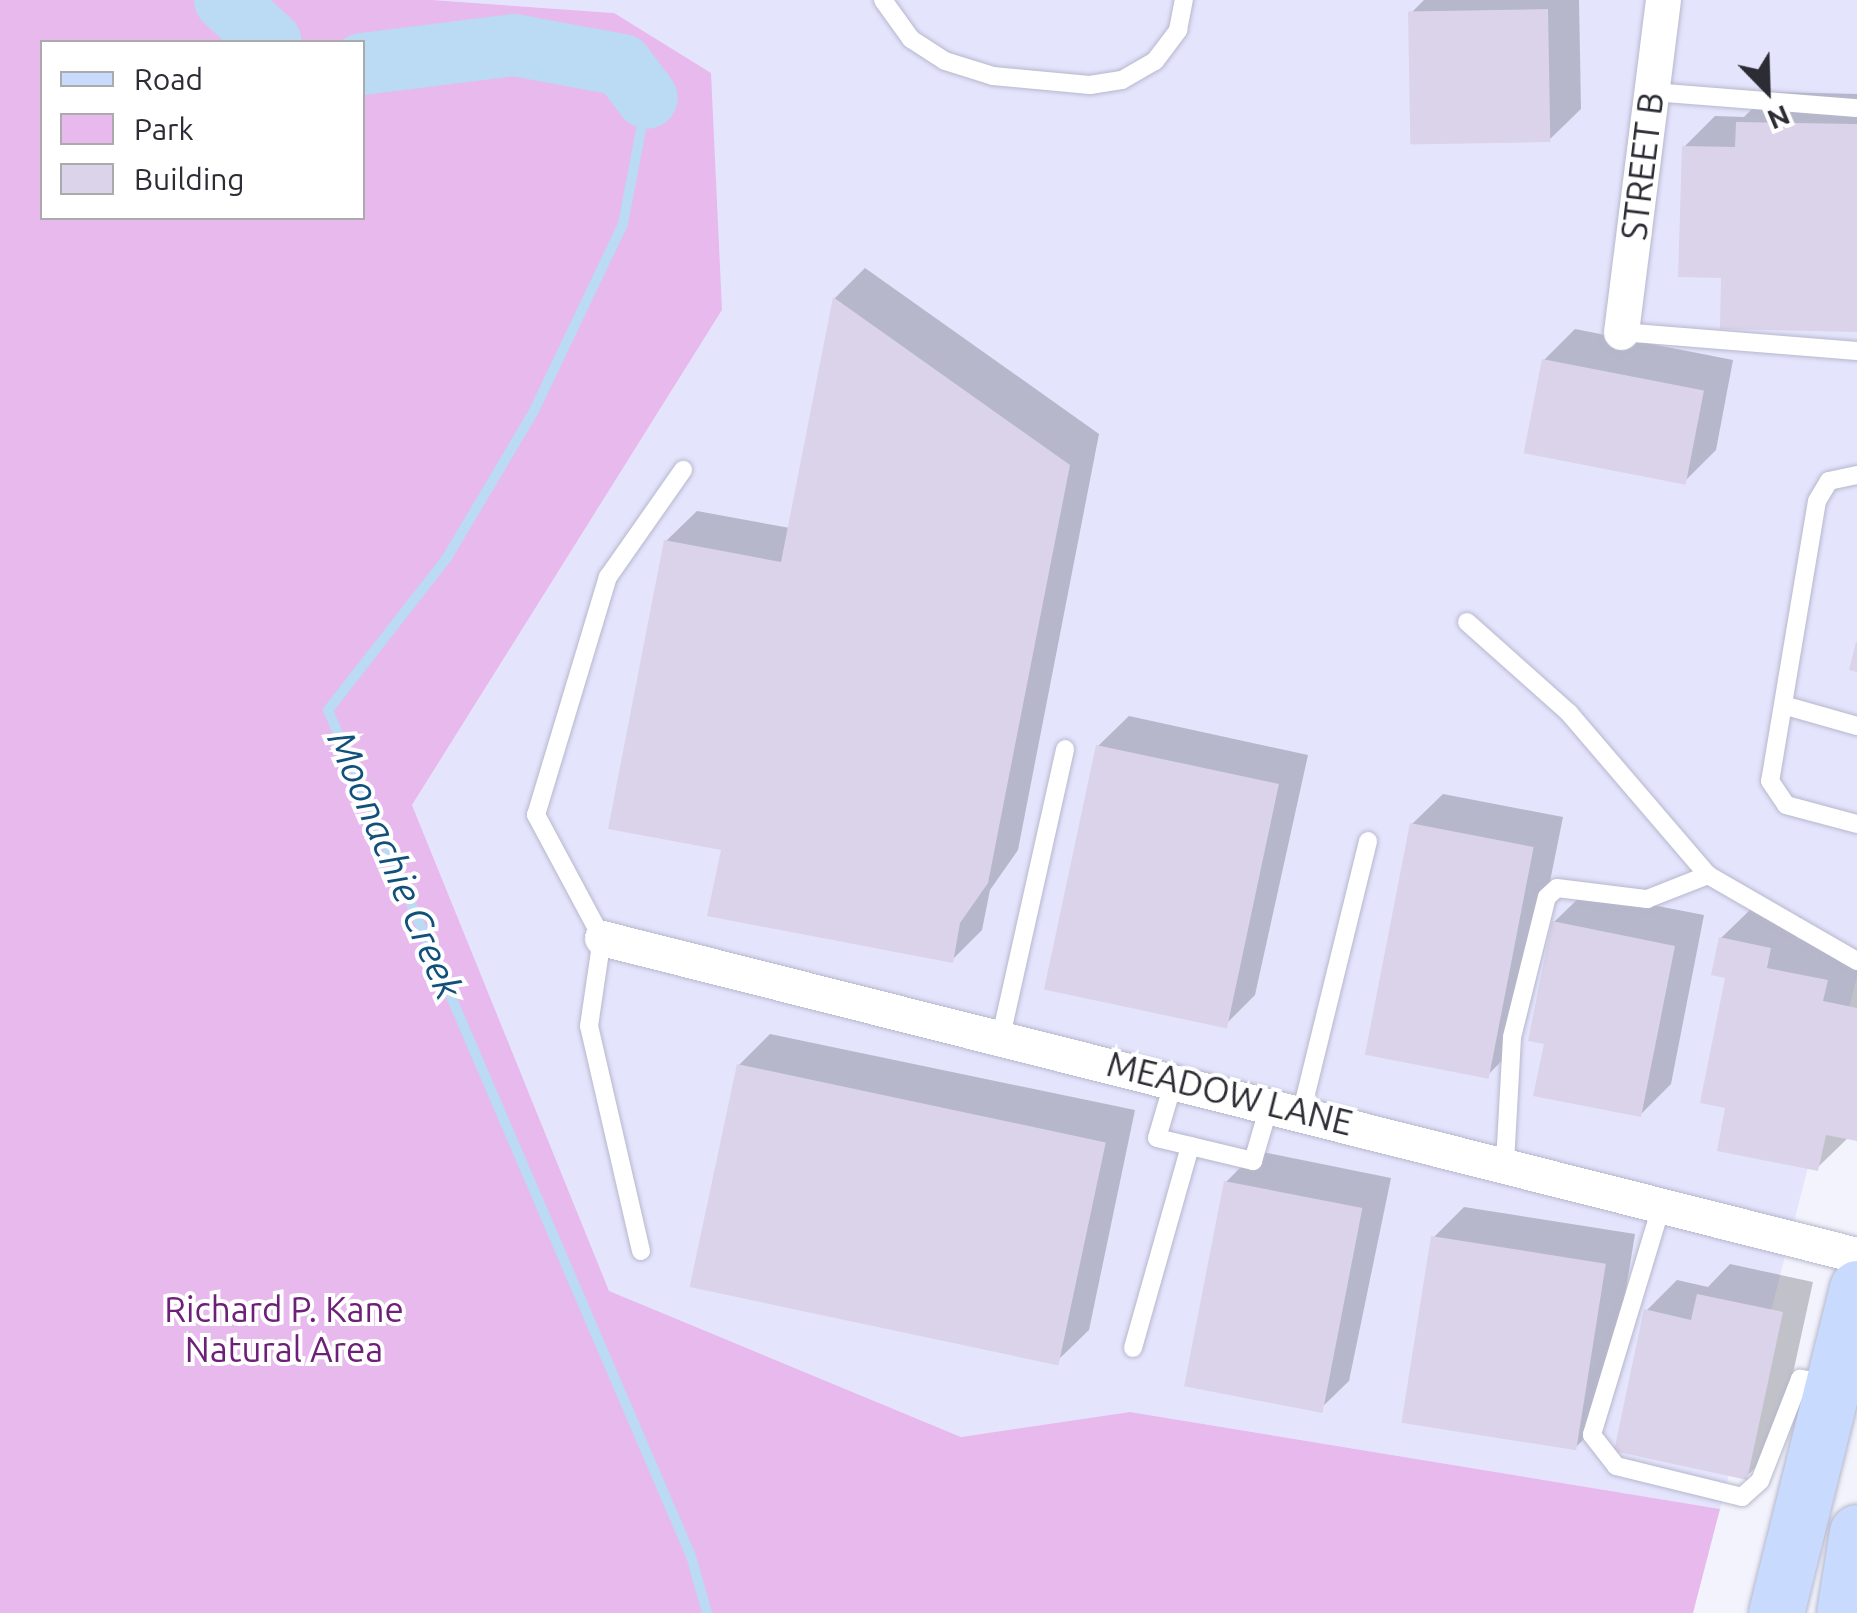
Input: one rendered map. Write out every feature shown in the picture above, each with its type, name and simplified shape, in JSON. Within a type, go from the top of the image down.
[{"type":"main road","points":[[1776,1613],[1857,1288]]},
{"type":"main road","points":[[1844,1613],[1857,1532]]},
{"type":"street","name":"STREET B","points":[[1621,332],[1663,0]]},
{"type":"street","name":"MEADOW LANE","points":[[602,938],[1286,1106],[1857,1255]]},
{"type":"lane","points":[[884,0],[911,40],[945,62],[993,76],[1090,85],[1122,80],[1156,61],[1178,30],[1184,0]]},
{"type":"lane","points":[[1652,92],[1857,108]]},
{"type":"lane","points":[[1621,332],[1857,351]]},
{"type":"lane","points":[[641,1251],[589,1026],[602,938],[536,815],[608,577],[683,470]]},
{"type":"lane","points":[[1857,476],[1829,481],[1817,501],[1770,781],[1775,795],[1786,805],[1857,824]]},
{"type":"lane","points":[[1466,622],[1568,713],[1708,876],[1857,961]]},
{"type":"lane","points":[[1783,705],[1857,726]]},
{"type":"lane","points":[[1000,1036],[1065,750]]},
{"type":"lane","points":[[1174,1079],[1157,1138],[1253,1161],[1286,1106],[1368,841]]},
{"type":"lane","points":[[1505,1163],[1512,1037],[1546,897],[1556,888],[1647,899],[1708,876]]},
{"type":"lane","points":[[1133,1348],[1190,1146]]},
{"type":"lane","points":[[1662,1204],[1592,1435],[1616,1466],[1742,1496],[1760,1481],[1800,1380],[1834,1382]]},
{"type":"shaded area","points":[[433,0],[1857,0],[1857,977],[1720,1509],[1130,1412],[961,1437],[608,1291],[412,805],[722,310],[614,13]]},
{"type":"green space","name":"Richard P. Kane Natural Area","points":[[0,0],[433,0],[614,13],[711,73],[722,310],[412,805],[609,1291],[961,1437],[1130,1412],[1720,1509],[1693,1613],[0,1613]]},
{"type":"building","points":[[1548,9],[1550,142],[1410,144],[1408,11]]},
{"type":"building","points":[[1736,122],[1857,124],[1857,332],[1720,329],[1721,278],[1678,277],[1682,146],[1735,147]]},
{"type":"building","points":[[833,297],[1070,465],[988,883],[960,923],[953,963],[707,916],[721,850],[608,829],[664,540],[781,562]]},
{"type":"building","points":[[1542,359],[1704,390],[1686,485],[1524,453]]},
{"type":"building","points":[[1857,642],[1857,672],[1849,670]]},
{"type":"building","points":[[1096,745],[1279,784],[1227,1028],[1044,990]]},
{"type":"building","points":[[1410,823],[1534,847],[1489,1079],[1365,1055]]},
{"type":"building","points":[[1552,921],[1675,946],[1641,1117],[1533,1096],[1544,1044],[1528,1041]]},
{"type":"building","points":[[1719,937],[1771,948],[1767,968],[1828,980],[1823,1001],[1857,1008],[1857,1141],[1826,1135],[1818,1171],[1717,1151],[1725,1108],[1700,1103],[1725,978],[1711,975]]},
{"type":"building","points":[[737,1064],[1106,1142],[1058,1365],[690,1287]]},
{"type":"building","points":[[1224,1181],[1362,1208],[1323,1413],[1184,1386]]},
{"type":"building","points":[[1431,1236],[1606,1264],[1576,1450],[1401,1423]]},
{"type":"building","points":[[1697,1294],[1783,1312],[1747,1480],[1614,1451],[1644,1309],[1691,1320]]},
{"type":"waterway","name":"Moonachie Creek","points":[[225,0],[269,40]]},
{"type":"waterway","name":"Moonachie Creek","points":[[365,64],[514,45],[622,65],[647,98]]},
{"type":"waterway","name":"Moonachie Creek","points":[[647,98],[623,224],[534,411],[446,559],[328,710],[691,1556],[707,1613]]}]
